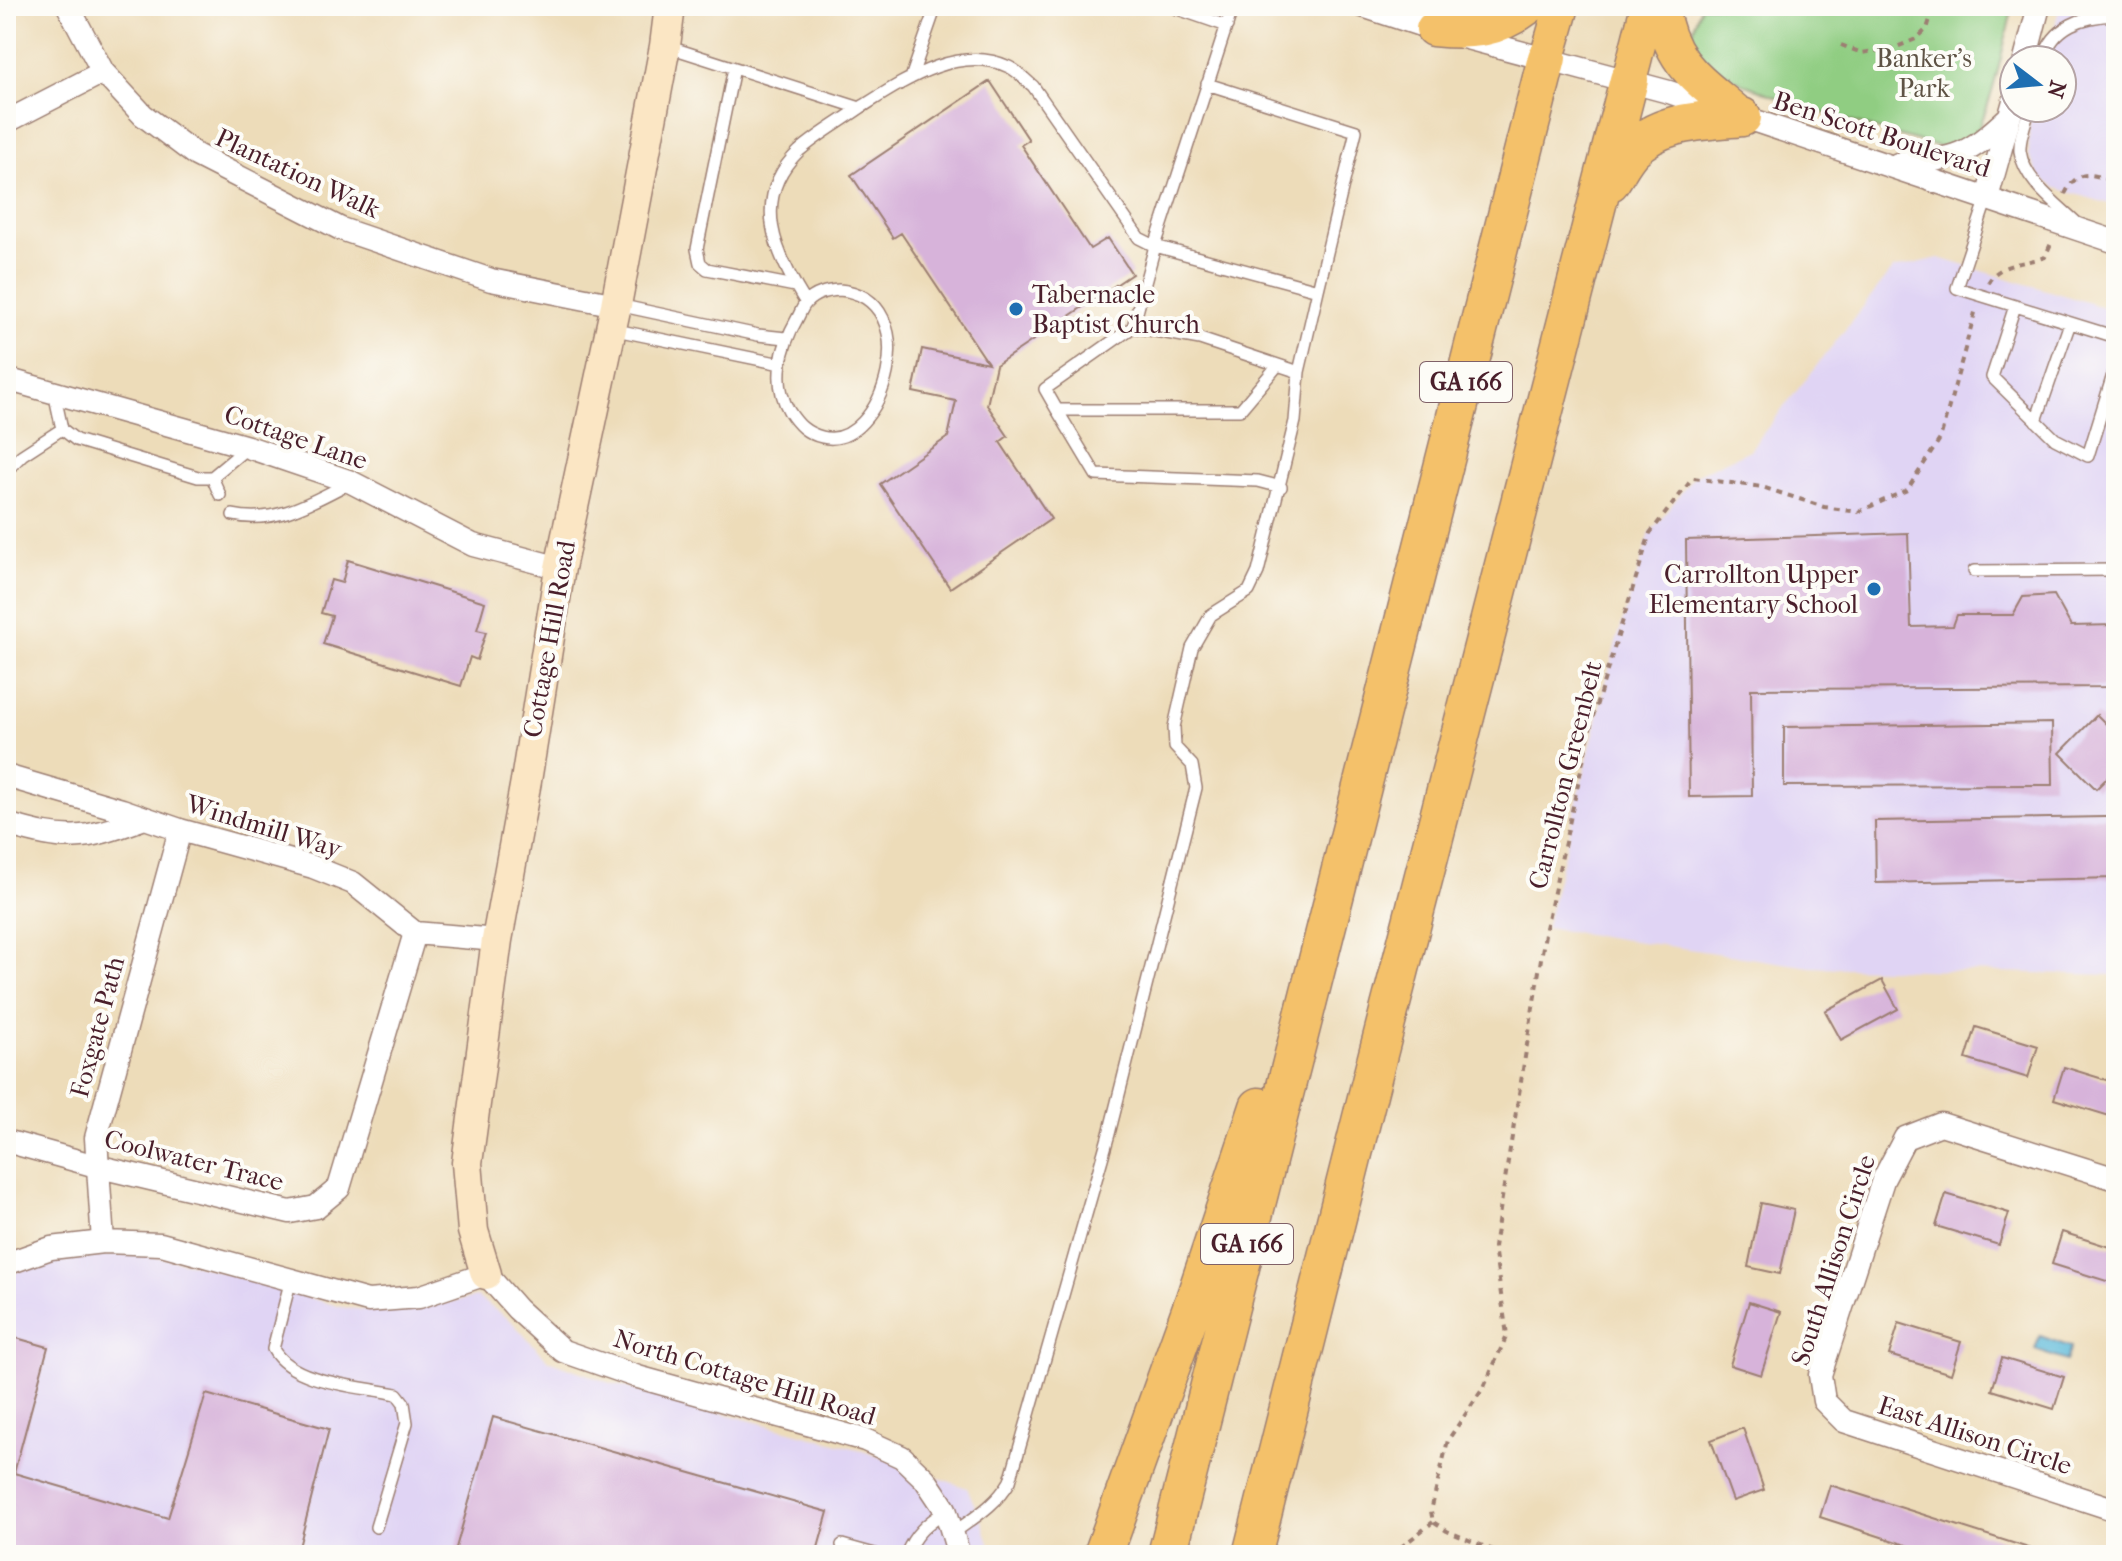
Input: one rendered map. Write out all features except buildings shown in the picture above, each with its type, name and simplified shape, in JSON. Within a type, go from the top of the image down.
[{"type":"highway","name":"GA 166","points":[[1167,1555],[1327,933],[1532,54]]},
{"type":"highway","name":"GA 166","points":[[1252,1555],[1629,80]]},
{"type":"highway","points":[[1597,201],[1631,151],[1650,135],[1666,127],[1742,117]]},
{"type":"highway","points":[[1103,1555],[1190,1314],[1262,1099],[1327,933]]},
{"type":"highway","points":[[1276,1555],[1299,1457],[1308,1336]]},
{"type":"main road","name":"GA 166","points":[[1629,80],[1648,6]]},
{"type":"main road","points":[[1661,6],[1671,47],[1682,63],[1742,117]]},
{"type":"main road","points":[[1433,29],[1466,32],[1491,28],[1515,17],[1550,10]]},
{"type":"main road","points":[[1532,54],[1550,10]]},
{"type":"street","name":"Plantation Walk","points":[[68,6],[103,72],[143,115],[196,155],[341,229],[613,317]]},
{"type":"street","name":"Cottage Hill Road","points":[[486,1274],[473,1231],[467,1163],[497,940],[560,568],[613,317],[670,6]]},
{"type":"street","name":"Ben Scott Boulevard","points":[[1363,6],[1433,29],[1629,80],[2116,242]]},
{"type":"street","points":[[2029,44],[2039,6]]},
{"type":"street","points":[[6,122],[103,72]]},
{"type":"street","points":[[1887,165],[1960,155],[1976,147],[2001,124]]},
{"type":"street","points":[[1987,198],[2013,124]]},
{"type":"street","name":"Cottage Lane","points":[[6,379],[248,447],[351,482],[473,545],[560,568]]},
{"type":"street","name":"Windmill Way","points":[[6,776],[122,810],[142,819],[313,867],[353,883],[415,933]]},
{"type":"street","points":[[6,824],[51,837],[74,838],[92,836],[142,819]]},
{"type":"street","name":"Foxgate Path","points":[[103,1242],[96,1138],[180,830]]},
{"type":"street","points":[[415,933],[497,940]]},
{"type":"street","name":"Coolwater Trace","points":[[6,1141],[96,1166],[290,1212],[316,1207],[339,1188],[415,933]]},
{"type":"street","name":"South Allison Circle","points":[[1824,1401],[1820,1375],[1883,1180],[1905,1138],[1941,1124],[2116,1179]]},
{"type":"street","points":[[6,1264],[51,1248],[103,1242],[161,1244],[368,1301],[419,1297],[486,1274]]},
{"type":"street","name":"North Cottage Hill Road","points":[[486,1274],[517,1309],[563,1351],[638,1377],[865,1440],[902,1457],[925,1479],[949,1522],[959,1555]]},
{"type":"street","name":"East Allison Circle","points":[[1824,1401],[1844,1421],[2116,1510]]},
{"type":"lane","points":[[911,78],[936,6]]},
{"type":"lane","points":[[1169,6],[1227,26]]},
{"type":"lane","points":[[1233,6],[1155,246],[1133,327],[1045,389],[1096,475],[1258,481],[1281,487]]},
{"type":"lane","points":[[2103,6],[2116,14]]},
{"type":"lane","points":[[2049,44],[2077,21],[2116,14]]},
{"type":"lane","points":[[665,46],[860,108]]},
{"type":"lane","points":[[806,303],[785,269],[774,240],[770,211],[775,187],[799,151],[860,108],[911,78],[929,70],[979,58],[1011,68],[1033,86],[1139,238],[1155,246],[1318,290]]},
{"type":"lane","points":[[734,68],[697,249],[700,263],[707,269],[795,286]]},
{"type":"lane","points":[[906,1555],[923,1526],[949,1522],[991,1506],[1010,1481],[1117,1107],[1196,788],[1192,765],[1175,747],[1174,727],[1192,648],[1211,615],[1249,591],[1258,572],[1281,487],[1295,421],[1299,372],[1356,131],[1207,84]]},
{"type":"lane","points":[[2020,124],[2020,151],[2032,178],[2088,234]]},
{"type":"lane","points":[[1987,198],[1957,288],[2116,337]]},
{"type":"lane","points":[[823,291],[855,291],[880,308],[888,327],[890,346],[882,390],[865,422],[854,432],[844,437],[827,438],[797,425],[779,387],[786,338],[806,303],[823,291]]},
{"type":"lane","points":[[2015,306],[1992,377],[2055,439],[2088,456],[2116,365]]},
{"type":"lane","points":[[613,317],[786,338]]},
{"type":"lane","points":[[613,317],[781,364]]},
{"type":"lane","points":[[2036,421],[2070,323]]},
{"type":"lane","points":[[1133,327],[1200,339],[1299,372]]},
{"type":"lane","points":[[1057,410],[1240,410],[1278,365]]},
{"type":"lane","points":[[53,392],[62,429],[76,440],[198,477],[212,477],[248,447]]},
{"type":"lane","points":[[6,471],[22,455],[62,429]]},
{"type":"lane","points":[[212,477],[220,495]]},
{"type":"lane","points":[[233,515],[245,518],[293,512],[351,482]]},
{"type":"lane","points":[[1974,571],[2116,570]]},
{"type":"lane","points":[[291,1279],[273,1349],[279,1360],[293,1370],[313,1377],[397,1394],[404,1403],[407,1423],[376,1527]]},
{"type":"lane","points":[[842,1545],[878,1555]]},
{"type":"path","points":[[1841,45],[1862,53],[1894,48],[1916,39],[1927,29],[1934,6]]},
{"type":"path","points":[[2066,192],[2072,181],[2092,174],[2116,183]]},
{"type":"path","name":"Carrollton Greenbelt","points":[[1433,1522],[1431,1511],[1448,1440],[1484,1387],[1507,1335],[1494,1247],[1546,928],[1593,716],[1650,533],[1693,478],[1762,487],[1824,507],[1858,512],[1907,490],[1940,439],[1963,348],[1993,273],[2004,267],[2045,257],[2050,247]]},
{"type":"path","points":[[1391,1555],[1433,1522],[1505,1555]]},
{"type":"shaded area","points":[[2060,6],[2116,6],[2116,206],[2056,188],[2039,176],[2029,155],[2030,124],[2078,124],[2078,44],[2050,44]]},
{"type":"shaded area","name":"Carrollton Upper Elementary School","points":[[1939,258],[2116,311],[2116,975],[1810,967],[1546,928],[1615,646],[1650,533],[1694,476],[1750,450],[1893,269]]},
{"type":"shaded area","points":[[137,1254],[191,1263],[341,1307],[382,1312],[477,1297],[511,1321],[548,1360],[610,1383],[854,1448],[967,1488],[993,1555],[6,1555],[6,1276],[50,1260]]},
{"type":"green space","name":"Banker's Park","points":[[1701,6],[2013,6],[2004,44],[1998,44],[1998,70],[1983,117],[1969,141],[1952,147],[1940,147],[1846,120],[1732,78],[1707,62],[1694,47],[1693,31]]},
{"type":"water","points":[[2040,1336],[2071,1347],[2066,1361],[2035,1350]]},
{"type":"place","name":"Tabernacle Baptist Church","points":[[1016,309]]},
{"type":"place","name":"Carrollton Upper Elementary School","points":[[1874,589]]}]
